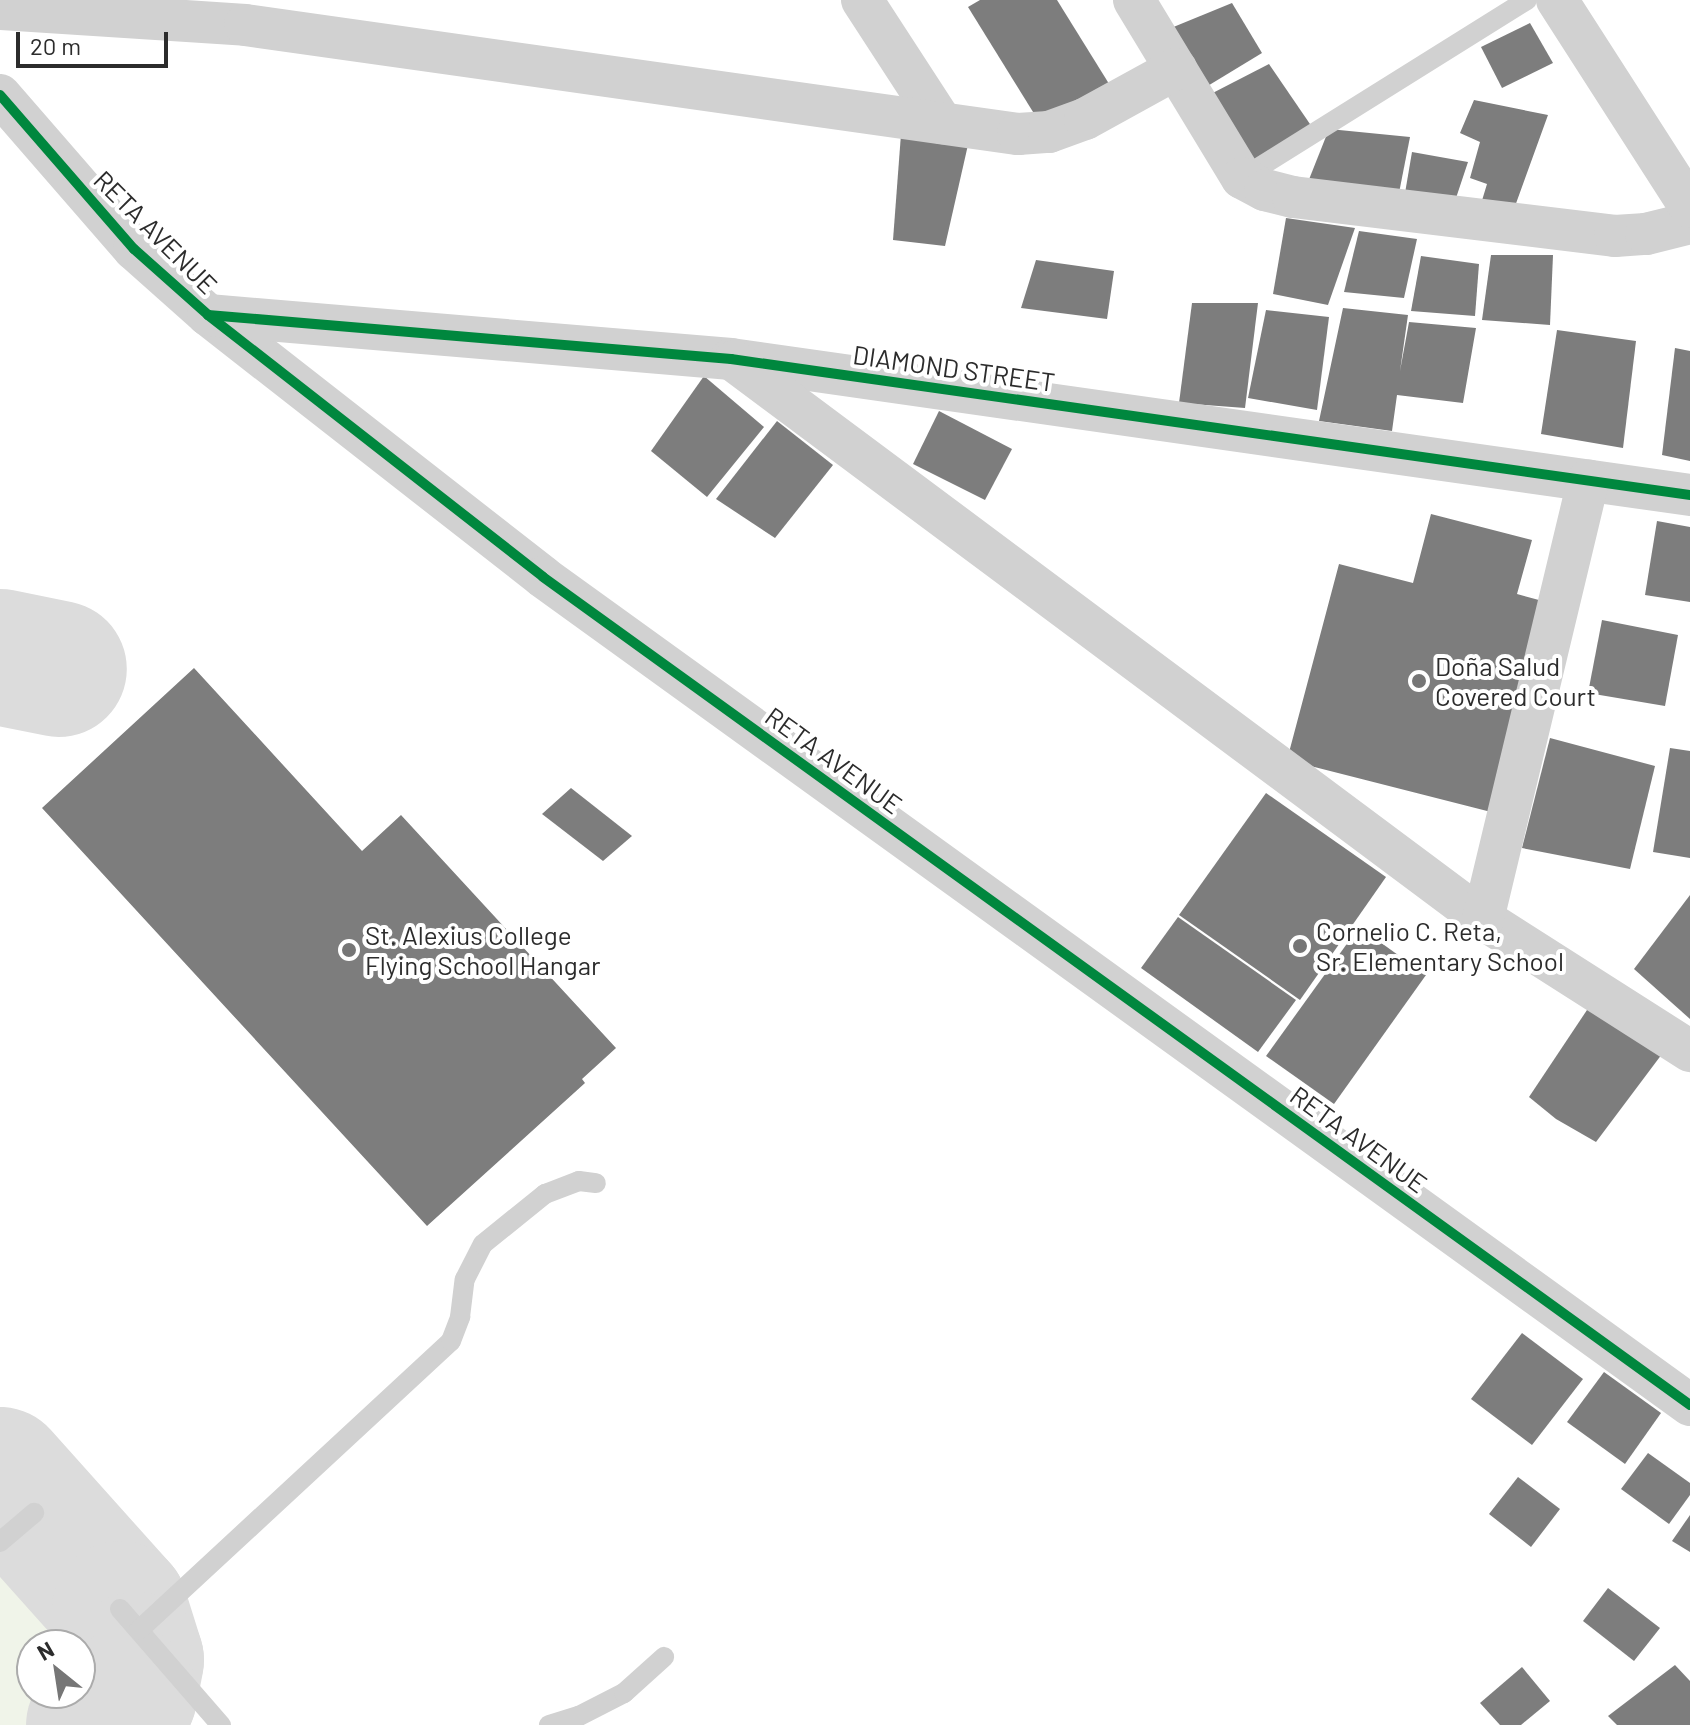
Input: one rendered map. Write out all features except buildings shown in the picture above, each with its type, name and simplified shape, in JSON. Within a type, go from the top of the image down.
[{"type":"street","points":[[245,25],[295,0]]},
{"type":"street","points":[[862,0],[942,123]]},
{"type":"street","points":[[1134,0],[1242,178],[1265,190],[1293,197],[1615,236],[1646,234],[1690,223]]},
{"type":"street","points":[[1557,0],[1690,207]]},
{"type":"street","points":[[0,9],[245,25],[1018,134],[1049,132],[1085,119],[1176,69]]},
{"type":"street","name":"RETA AVENUE","points":[[0,95],[134,249],[208,315],[543,577],[1690,1405]]},
{"type":"street","name":"DIAMOND STREET","points":[[208,315],[731,359],[1690,495]]},
{"type":"street","points":[[731,359],[1483,919],[1690,1051]]},
{"type":"street","points":[[1483,919],[1588,480]]},
{"type":"lane","points":[[1242,178],[1527,0]]},
{"type":"lane","points":[[139,1630],[451,1341],[460,1317],[465,1279],[483,1244],[545,1194],[579,1181],[596,1183]]},
{"type":"lane","points":[[0,1542],[34,1513]]},
{"type":"lane","points":[[120,1609],[221,1725]]},
{"type":"lane","points":[[549,1725],[579,1716],[624,1693],[664,1657]]},
{"type":"shaded area","points":[[0,1545],[76,1629],[16,1629],[16,1709],[83,1709],[64,1725],[0,1725]]},
{"type":"shaded area","points":[[96,1652],[98,1654],[100,1683],[96,1689]]},
{"type":"taxiway","points":[[0,657],[59,669]]},
{"type":"taxiway","points":[[0,1475],[120,1609],[136,1660],[129,1695],[94,1725]]},
{"type":"cycle path","points":[[0,95],[134,249],[208,315],[543,577],[1690,1405]]},
{"type":"cycle path","points":[[208,315],[731,359],[1690,495]]},
{"type":"place","name":"Doña Salud Covered Court","points":[[1419,681]]},
{"type":"place","name":"Cornelio C. Reta, Sr. Elementary School","points":[[1300,946]]},
{"type":"place","name":"St. Alexius College Flying School Hangar","points":[[349,950]]}]
